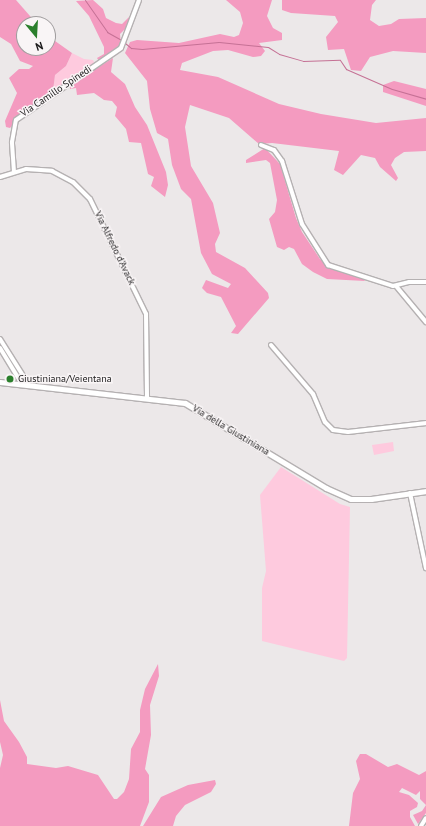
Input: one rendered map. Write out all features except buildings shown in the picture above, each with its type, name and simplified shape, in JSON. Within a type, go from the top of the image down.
[{"type":"street","name":"Via Camillo Spinedi","points":[[14,172],[13,128],[17,118],[121,48],[128,35],[139,0]]},
{"type":"street","points":[[261,145],[274,150],[282,161],[302,224],[326,262],[341,270],[396,286],[409,282],[426,282]]},
{"type":"street","name":"Via Alfredo d'Avack","points":[[0,177],[14,172],[38,168],[60,174],[82,190],[97,210],[146,314],[147,397]]},
{"type":"street","points":[[396,286],[426,322]]},
{"type":"street","points":[[0,339],[29,385]]},
{"type":"street","points":[[270,346],[313,394],[325,422],[333,430],[348,432],[426,423]]},
{"type":"street","points":[[0,348],[22,384]]},
{"type":"street","name":"Via della Giustiniana","points":[[0,382],[176,400],[193,406],[344,497],[363,500],[426,491]]},
{"type":"street","points":[[410,493],[426,568]]},
{"type":"street","points":[[422,826],[426,818]]},
{"type":"shaded area","points":[[0,0],[16,0],[30,16],[16,16],[16,53],[11,44],[0,37]]},
{"type":"shaded area","points":[[93,0],[103,9],[106,18],[116,23],[122,24],[132,14],[129,25],[120,34],[121,44],[99,61],[97,58],[104,54],[104,47],[89,16],[76,1]]},
{"type":"shaded area","points":[[226,0],[272,0],[267,16],[273,28],[282,33],[282,40],[259,43],[265,51],[261,56],[253,57],[228,50],[213,51],[182,63],[180,70],[218,77],[279,104],[321,114],[376,123],[426,118],[426,151],[404,152],[395,158],[391,165],[398,178],[396,181],[380,167],[375,158],[361,155],[343,175],[334,170],[339,151],[272,143],[259,144],[229,118],[190,105],[185,127],[191,166],[213,203],[220,233],[215,244],[216,252],[245,268],[268,293],[269,298],[238,334],[231,333],[236,326],[221,297],[207,293],[202,288],[206,280],[228,288],[231,284],[212,274],[201,253],[191,199],[181,189],[172,165],[168,139],[157,133],[150,109],[147,81],[125,53],[130,42],[137,40],[179,43],[220,34],[234,37],[239,35],[243,23],[240,12]]},
{"type":"shaded area","points":[[282,0],[376,0],[372,5],[370,20],[379,26],[391,24],[399,19],[426,18],[426,53],[393,51],[370,57],[361,71],[351,70],[344,49],[328,50],[326,37],[338,22],[335,16],[291,13],[282,10]]},
{"type":"shaded area","points":[[56,42],[72,53],[66,66],[55,75],[53,91],[24,111],[10,128],[6,127],[5,121],[17,93],[9,78],[19,69],[29,69],[33,66],[20,61],[17,56],[56,56]]},
{"type":"shaded area","points":[[72,53],[84,59],[93,60],[95,64],[53,91],[55,75],[66,66]]},
{"type":"shaded area","points":[[113,58],[111,72],[125,84],[135,107],[147,125],[166,172],[168,185],[165,197],[151,186],[154,177],[148,174],[141,143],[129,142],[126,129],[115,116],[117,107],[112,101],[104,100],[94,93],[77,95],[76,88],[70,89],[70,85]]},
{"type":"shaded area","points":[[394,81],[426,89],[426,106],[383,92],[383,85]]},
{"type":"shaded area","points":[[265,148],[280,164],[296,218],[302,232],[320,259],[329,267],[363,278],[365,281],[327,279],[313,272],[302,264],[294,249],[289,247],[284,250],[277,247],[269,219],[275,212],[277,200],[270,163],[266,160],[246,163],[246,160]]},
{"type":"shaded area","points":[[393,442],[394,451],[374,455],[372,445]]},
{"type":"shaded area","points":[[281,467],[340,504],[350,507],[347,658],[344,661],[262,641],[262,588],[266,571],[260,495]]},
{"type":"shaded area","points":[[158,664],[159,676],[150,705],[151,735],[145,769],[149,775],[149,802],[140,826],[0,826],[0,768],[3,755],[0,742],[0,700],[4,721],[19,742],[27,757],[27,764],[56,768],[68,766],[98,775],[114,799],[117,799],[124,792],[129,779],[131,749],[140,732],[140,710],[145,689]]},
{"type":"shaded area","points":[[360,754],[366,754],[388,767],[397,764],[419,775],[426,771],[426,805],[420,799],[420,791],[416,795],[402,788],[399,792],[409,795],[418,803],[417,807],[410,811],[410,817],[415,826],[349,826],[353,793],[360,779],[356,761]]},
{"type":"shaded area","points":[[215,780],[216,784],[211,792],[185,805],[176,816],[173,826],[143,826],[161,797],[188,785]]},
{"type":"shaded area","points":[[426,805],[426,813],[418,824],[413,815],[422,811]]},
{"type":"waterway","points":[[85,0],[107,32],[123,41]]},
{"type":"waterway","points":[[125,43],[131,48],[142,49],[219,42],[268,47],[279,54],[303,61],[340,60],[346,69],[392,89],[426,99]]},
{"type":"place","name":"Giustiniana/Veientana","points":[[10,379]]}]
